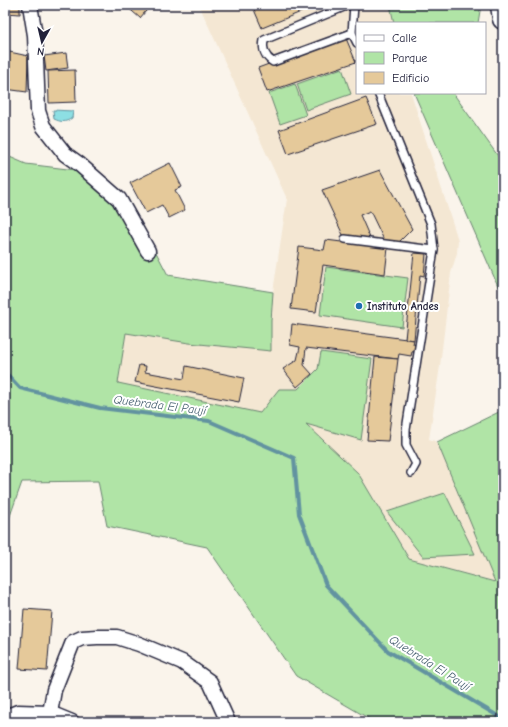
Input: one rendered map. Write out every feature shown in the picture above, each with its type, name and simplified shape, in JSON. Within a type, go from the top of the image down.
[{"type":"main road","points":[[501,5],[503,19]]},
{"type":"street","points":[[30,5],[35,35],[38,111],[44,126],[65,154],[79,164],[119,199],[148,251]]},
{"type":"street","points":[[50,713],[54,690],[73,642],[82,638],[117,637],[140,644],[182,662],[210,682],[228,722]]},
{"type":"street","points":[[5,717],[18,712],[50,713],[72,722]]},
{"type":"lane","points":[[349,5],[264,40],[263,46],[267,58],[272,62],[352,33]]},
{"type":"lane","points":[[354,5],[352,33],[356,40]]},
{"type":"lane","points":[[378,94],[431,224],[434,250],[406,430],[406,445],[416,464],[411,473]]},
{"type":"lane","points":[[345,239],[434,250]]},
{"type":"shaded area","name":"Instituto Andes","points":[[199,5],[390,5],[394,22],[356,22],[356,94],[411,94],[458,240],[457,253],[451,273],[440,366],[429,439],[437,442],[496,582],[409,559],[358,473],[117,383],[126,333],[168,340],[271,321],[273,292],[287,199]]},
{"type":"green space","points":[[390,5],[481,5],[478,22],[394,22]]},
{"type":"green space","points":[[342,68],[351,94],[306,110],[297,84]]},
{"type":"green space","points":[[295,84],[306,115],[280,124],[269,93]]},
{"type":"green space","points":[[414,94],[454,94],[503,163],[503,288],[498,286]]},
{"type":"green space","points":[[5,155],[26,164],[76,170],[127,197],[168,275],[273,292],[271,351],[189,343],[126,333],[118,383],[260,413],[279,389],[298,389],[318,369],[321,352],[372,359],[361,440],[306,424],[358,473],[409,559],[495,582],[437,442],[503,410],[503,722],[375,722],[296,676],[207,547],[107,526],[98,481],[22,482],[5,530]]},
{"type":"green space","points":[[326,267],[408,278],[402,327],[320,315]]},
{"type":"green space","points":[[445,493],[475,554],[423,557],[387,512]]},
{"type":"water","points":[[53,110],[73,111],[72,118],[63,122],[54,119]]},
{"type":"building","points":[[5,5],[20,5],[20,14],[5,13]]},
{"type":"building","points":[[125,5],[151,5],[140,18]]},
{"type":"building","points":[[252,5],[318,5],[262,28]]},
{"type":"building","points":[[345,36],[356,62],[267,92],[258,68]]},
{"type":"building","points":[[5,51],[28,56],[27,92],[5,89]]},
{"type":"building","points":[[66,53],[68,68],[46,71],[44,56]]},
{"type":"building","points":[[75,70],[76,102],[49,103],[48,71]]},
{"type":"building","points":[[366,98],[377,124],[288,154],[279,130]]},
{"type":"building","points":[[170,163],[182,187],[175,190],[185,210],[169,218],[162,205],[146,213],[130,183]]},
{"type":"building","points":[[380,170],[412,229],[399,242],[384,240],[370,211],[360,215],[370,238],[343,235],[322,190]]},
{"type":"building","points":[[326,240],[388,248],[385,274],[323,265],[316,312],[291,309],[299,247],[324,250]]},
{"type":"building","points":[[414,253],[426,254],[424,276],[420,275],[414,340],[405,339]]},
{"type":"building","points":[[292,324],[414,340],[413,344],[416,345],[415,351],[412,352],[411,356],[399,354],[398,359],[306,348],[304,365],[312,374],[297,387],[283,369],[297,360],[300,347],[290,345]]},
{"type":"building","points":[[375,357],[398,359],[388,441],[367,440]]},
{"type":"building","points":[[139,365],[146,366],[145,372],[184,379],[186,366],[244,378],[239,402],[135,382]]},
{"type":"building","points":[[24,609],[52,611],[47,671],[19,669]]},
{"type":"waterway","name":"Quebrada El Paují","points":[[5,372],[20,388],[100,408],[209,421],[294,458],[299,514],[326,585],[388,651],[503,719]]},
{"type":"place","name":"Instituto Andes","points":[[359,306]]}]
